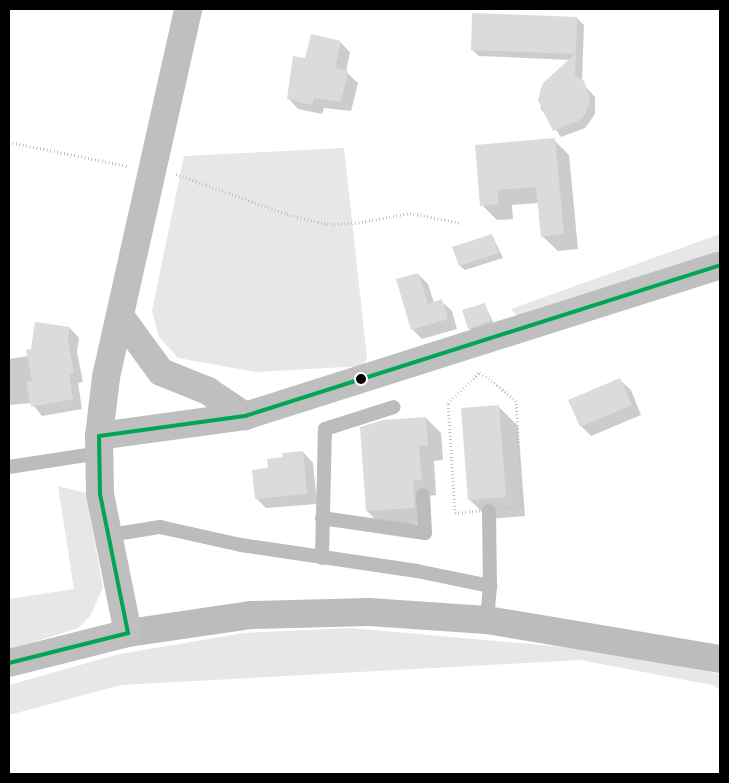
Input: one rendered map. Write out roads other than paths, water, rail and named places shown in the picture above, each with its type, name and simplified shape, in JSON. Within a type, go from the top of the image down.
[{"type":"main road","points":[[9,663],[128,633],[110,534],[100,494],[99,445],[106,377],[188,9]]},
{"type":"main road","points":[[99,445],[245,416],[720,265]]},
{"type":"main road","points":[[120,316],[161,372],[208,391],[245,416]]},
{"type":"street","points":[[128,633],[252,615],[369,612],[487,620],[720,659]]},
{"type":"lane","points":[[322,558],[325,429],[394,407]]},
{"type":"lane","points":[[9,466],[99,445]]},
{"type":"lane","points":[[322,518],[425,533],[423,495]]},
{"type":"lane","points":[[487,620],[490,586],[489,511]]},
{"type":"lane","points":[[110,534],[160,527],[241,545],[417,571],[490,586]]}]
